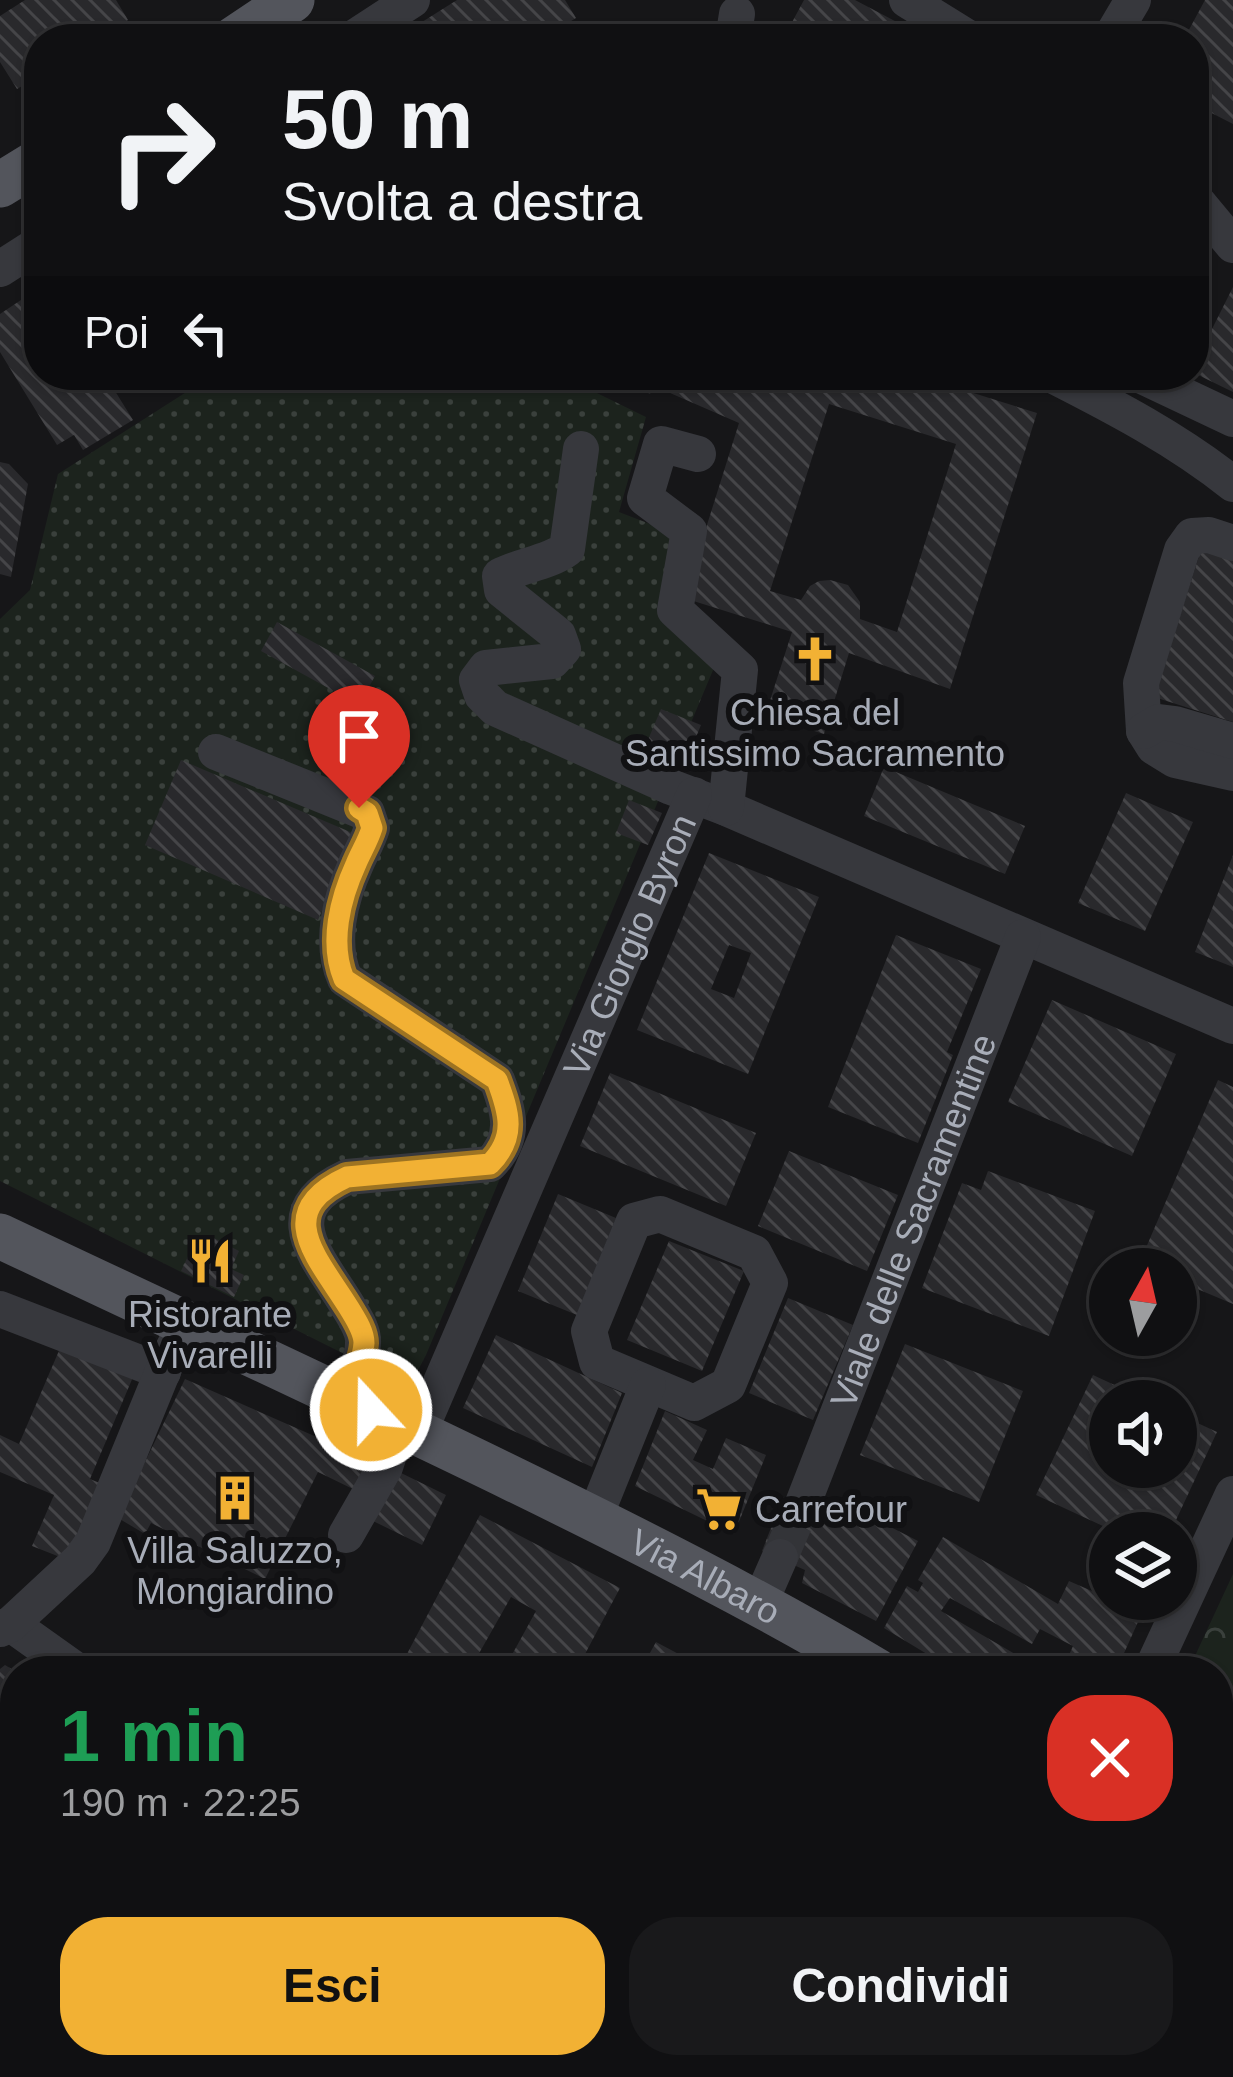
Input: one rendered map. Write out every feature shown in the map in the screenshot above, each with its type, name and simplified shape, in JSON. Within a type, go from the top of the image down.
[{"type":"main road","points":[[256,24],[292,0]]},
{"type":"main road","name":"Via Albaro","points":[[0,1236],[594,1519],[759,1605],[826,1656]]},
{"type":"street","points":[[375,24],[412,0]]},
{"type":"street","points":[[907,0],[946,24]]},
{"type":"street","points":[[1209,216],[1233,244]]},
{"type":"street","points":[[1081,390],[1201,459],[1233,484]]},
{"type":"street","points":[[1172,390],[1233,419]]},
{"type":"street","points":[[580,449],[567,549],[500,576],[502,590],[558,635],[563,649],[552,661],[485,668],[478,680],[482,695],[495,708],[710,802],[740,670],[675,610],[689,531],[645,498],[661,444],[698,454]]},
{"type":"street","points":[[1233,543],[1209,535],[1192,536],[1182,550],[1141,683],[1144,731],[1154,747],[1175,760],[1233,773]]},
{"type":"street","points":[[1144,731],[1159,722],[1233,741]]},
{"type":"street","points":[[216,752],[367,813],[372,828],[347,887],[337,936],[337,962],[344,979],[497,1080],[507,1106],[508,1130],[502,1151],[490,1164],[347,1177],[315,1197],[305,1218],[305,1237],[364,1339],[360,1361],[343,1396]]},
{"type":"street","name":"Via Giorgio Byron","points":[[346,1534],[409,1428],[710,802],[1233,1026]]},
{"type":"street","name":"Viale delle Sacramentine","points":[[802,1506],[1022,937]]},
{"type":"street","points":[[661,1214],[754,1253],[770,1283],[728,1384],[694,1403],[648,1385],[597,1362],[589,1331],[634,1221],[661,1214]]},
{"type":"street","points":[[0,1309],[163,1372]]},
{"type":"street","points":[[52,1656],[5,1627],[93,1543],[186,1324]]},
{"type":"street","name":"Via Albaro","points":[[594,1519],[648,1385]]},
{"type":"street","points":[[1158,1656],[1233,1494]]},
{"type":"street","points":[[759,1605],[780,1557]]},
{"type":"green space","points":[[190,390],[591,390],[646,417],[619,512],[676,534],[658,613],[716,663],[413,1380],[392,1378],[0,1181],[0,619],[30,590],[58,474]]},
{"type":"green space","points":[[1233,1574],[1233,1656],[1195,1656]]},
{"type":"building","points":[[25,0],[116,0],[128,20],[121,24],[24,24],[24,85],[17,89],[0,62],[0,16]]},
{"type":"building","points":[[457,0],[565,0],[576,18],[566,24],[419,24]]},
{"type":"building","points":[[804,0],[855,0],[901,24],[791,24]]},
{"type":"building","points":[[1205,0],[1233,0],[1233,124],[1209,112],[1209,24],[1192,24]]},
{"type":"building","points":[[1233,287],[1233,392],[1209,380],[1209,335]]},
{"type":"building","points":[[24,298],[24,390],[114,390],[133,420],[83,450],[74,435],[57,445],[0,352],[0,314]]},
{"type":"building","points":[[663,390],[964,390],[1037,413],[950,689],[849,653],[824,734],[765,716],[792,632],[684,598],[739,423]],"holes":[[[829,404],[956,444],[897,632],[860,619],[860,602],[848,585],[819,581],[801,600],[770,591]]]},
{"type":"building","points":[[0,462],[9,464],[28,484],[11,577],[0,574]]},
{"type":"building","points":[[1201,550],[1233,560],[1233,722],[1154,697]]},
{"type":"building","points":[[277,622],[375,676],[359,705],[261,651]]},
{"type":"building","points":[[661,709],[701,725],[685,764],[645,747]]},
{"type":"building","points":[[181,760],[355,834],[318,920],[145,845]]},
{"type":"building","points":[[884,767],[1025,826],[1005,874],[864,816]]},
{"type":"building","points":[[1126,793],[1193,822],[1145,931],[1078,903]]},
{"type":"building","points":[[629,800],[662,813],[648,845],[616,833]]},
{"type":"building","points":[[709,853],[819,897],[748,1074],[637,1030]],"holes":[[[729,945],[751,953],[734,998],[711,989]]]},
{"type":"building","points":[[1233,855],[1233,967],[1195,952]]},
{"type":"building","points":[[896,935],[981,969],[947,1052],[953,1055],[918,1143],[828,1107]]},
{"type":"building","points":[[1052,1000],[1176,1054],[1132,1156],[1008,1102]]},
{"type":"building","points":[[610,1073],[756,1133],[726,1206],[580,1146]]},
{"type":"building","points":[[1218,1080],[1233,1087],[1233,1304],[1197,1289],[1197,1248],[1146,1248]]},
{"type":"building","points":[[789,1151],[898,1195],[867,1271],[758,1226]]},
{"type":"building","points":[[988,1171],[1095,1211],[1049,1336],[922,1288],[962,1183],[981,1190]]},
{"type":"building","points":[[558,1194],[616,1218],[577,1315],[518,1291]]},
{"type":"building","name":"Ristorante Vivarelli","points":[[210,1236],[239,1251],[231,1269],[244,1275],[234,1297],[181,1271],[191,1250],[201,1254]]},
{"type":"building","points":[[669,1241],[744,1271],[702,1371],[627,1340]]},
{"type":"building","points":[[788,1298],[853,1325],[813,1420],[749,1393]]},
{"type":"building","points":[[496,1335],[622,1393],[592,1467],[463,1408]]},
{"type":"building","points":[[905,1344],[1023,1391],[979,1502],[860,1455]]},
{"type":"building","points":[[61,1346],[133,1377],[90,1479],[102,1484],[76,1544],[60,1557],[32,1546],[54,1495],[0,1472],[0,1435],[19,1444]]},
{"type":"building","name":"Villa Saluzzo, Mongiardino","points":[[185,1379],[369,1460],[355,1490],[318,1472],[265,1579],[151,1523],[145,1534],[118,1518]]},
{"type":"building","points":[[1089,1383],[1089,1488],[1191,1488],[1180,1512],[1089,1512],[1089,1520],[1036,1495]]},
{"type":"building","points":[[665,1411],[707,1430],[693,1460],[713,1469],[726,1438],[766,1455],[734,1534],[635,1486]]},
{"type":"building","points":[[1197,1423],[1217,1432],[1197,1475]]},
{"type":"building","points":[[397,1471],[446,1495],[422,1545],[373,1521]]},
{"type":"building","points":[[783,1497],[826,1516],[832,1497],[918,1541],[876,1621],[802,1583],[805,1570],[762,1551]]},
{"type":"building","points":[[480,1515],[620,1588],[584,1656],[511,1656],[536,1611],[511,1597],[478,1656],[406,1656]]},
{"type":"building","points":[[943,1537],[1058,1604],[1069,1581],[1089,1590],[1089,1620],[1139,1620],[1123,1656],[1069,1656],[1073,1646],[1040,1629],[1032,1644],[950,1598],[941,1611],[1018,1656],[930,1656],[884,1628],[907,1586],[918,1592],[923,1583],[918,1580]]},
{"type":"building","points":[[656,1642],[682,1656],[648,1656]]},
{"type":"tunnel","points":[[780,1557],[802,1506]]},
{"type":"place","name":"Chiesa del Santissimo Sacramento","points":[[815,659]]},
{"type":"place","name":"Ristorante Vivarelli","points":[[210,1261]]},
{"type":"place","name":"Villa Saluzzo, Mongiardino","points":[[235,1498]]},
{"type":"place","name":"Carrefour","points":[[719,1509]]},
{"type":"route","points":[[359,808],[367,813],[372,828],[347,887],[337,936],[337,962],[344,979],[497,1080],[507,1106],[508,1130],[502,1151],[490,1164],[347,1177],[315,1197],[305,1218],[305,1237],[364,1339],[360,1361],[343,1396],[371,1410]]}]
